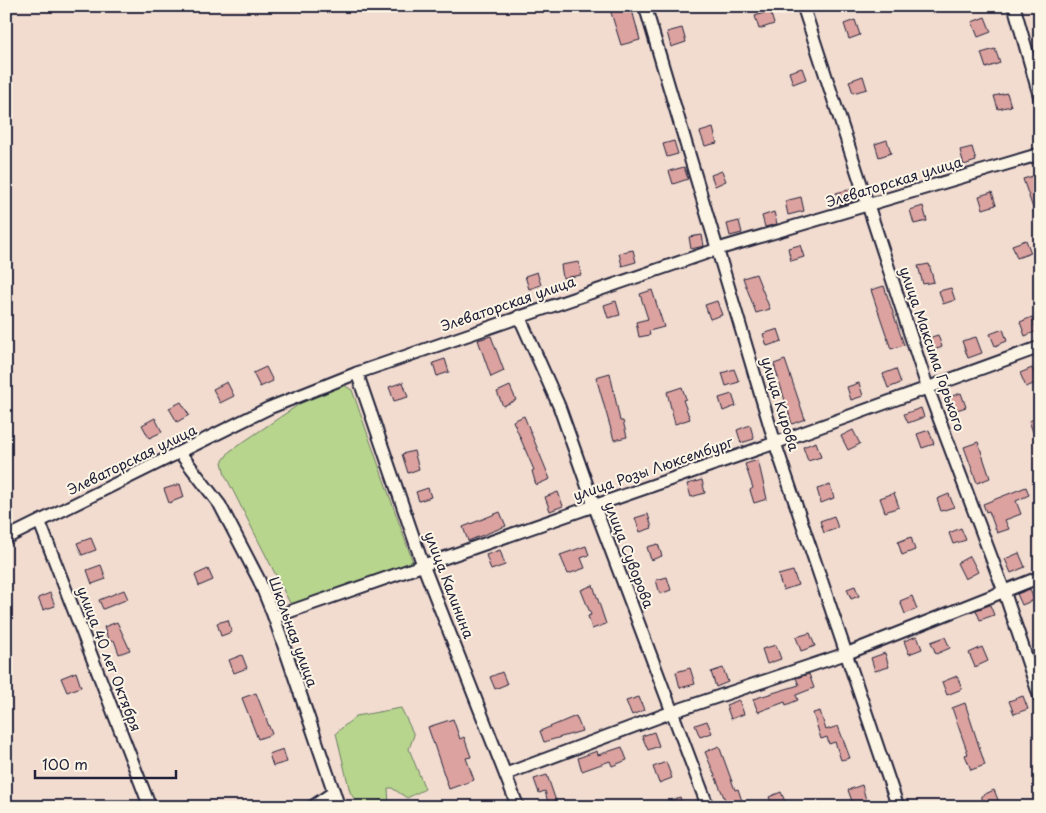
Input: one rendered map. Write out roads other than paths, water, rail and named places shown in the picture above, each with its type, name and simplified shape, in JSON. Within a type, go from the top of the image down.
[{"type":"street","name":"улица Кирова","points":[[645,6],[775,443],[848,653],[898,807]]},
{"type":"street","name":"улица Максима Горького","points":[[803,6],[928,389],[1004,591],[1040,698]]},
{"type":"street","points":[[1014,6],[1040,98]]},
{"type":"street","name":"Элеваторская улица","points":[[6,538],[268,408],[357,372],[718,249],[1040,154]]},
{"type":"street","name":"улица Суворова","points":[[519,316],[559,406],[594,506],[708,807]]},
{"type":"street","name":"улица Розы Люксембург","points":[[274,616],[775,443],[1040,347]]},
{"type":"street","name":"улица Калинина","points":[[357,372],[423,564],[518,807]]},
{"type":"street","name":"Школьная улица","points":[[180,453],[220,505],[259,580],[274,616],[339,807]]},
{"type":"street","name":"улица 40 лет Октября","points":[[40,522],[150,807]]},
{"type":"street","points":[[506,774],[672,712],[848,653],[1040,577]]},
{"type":"street","points":[[312,807],[334,792]]}]
